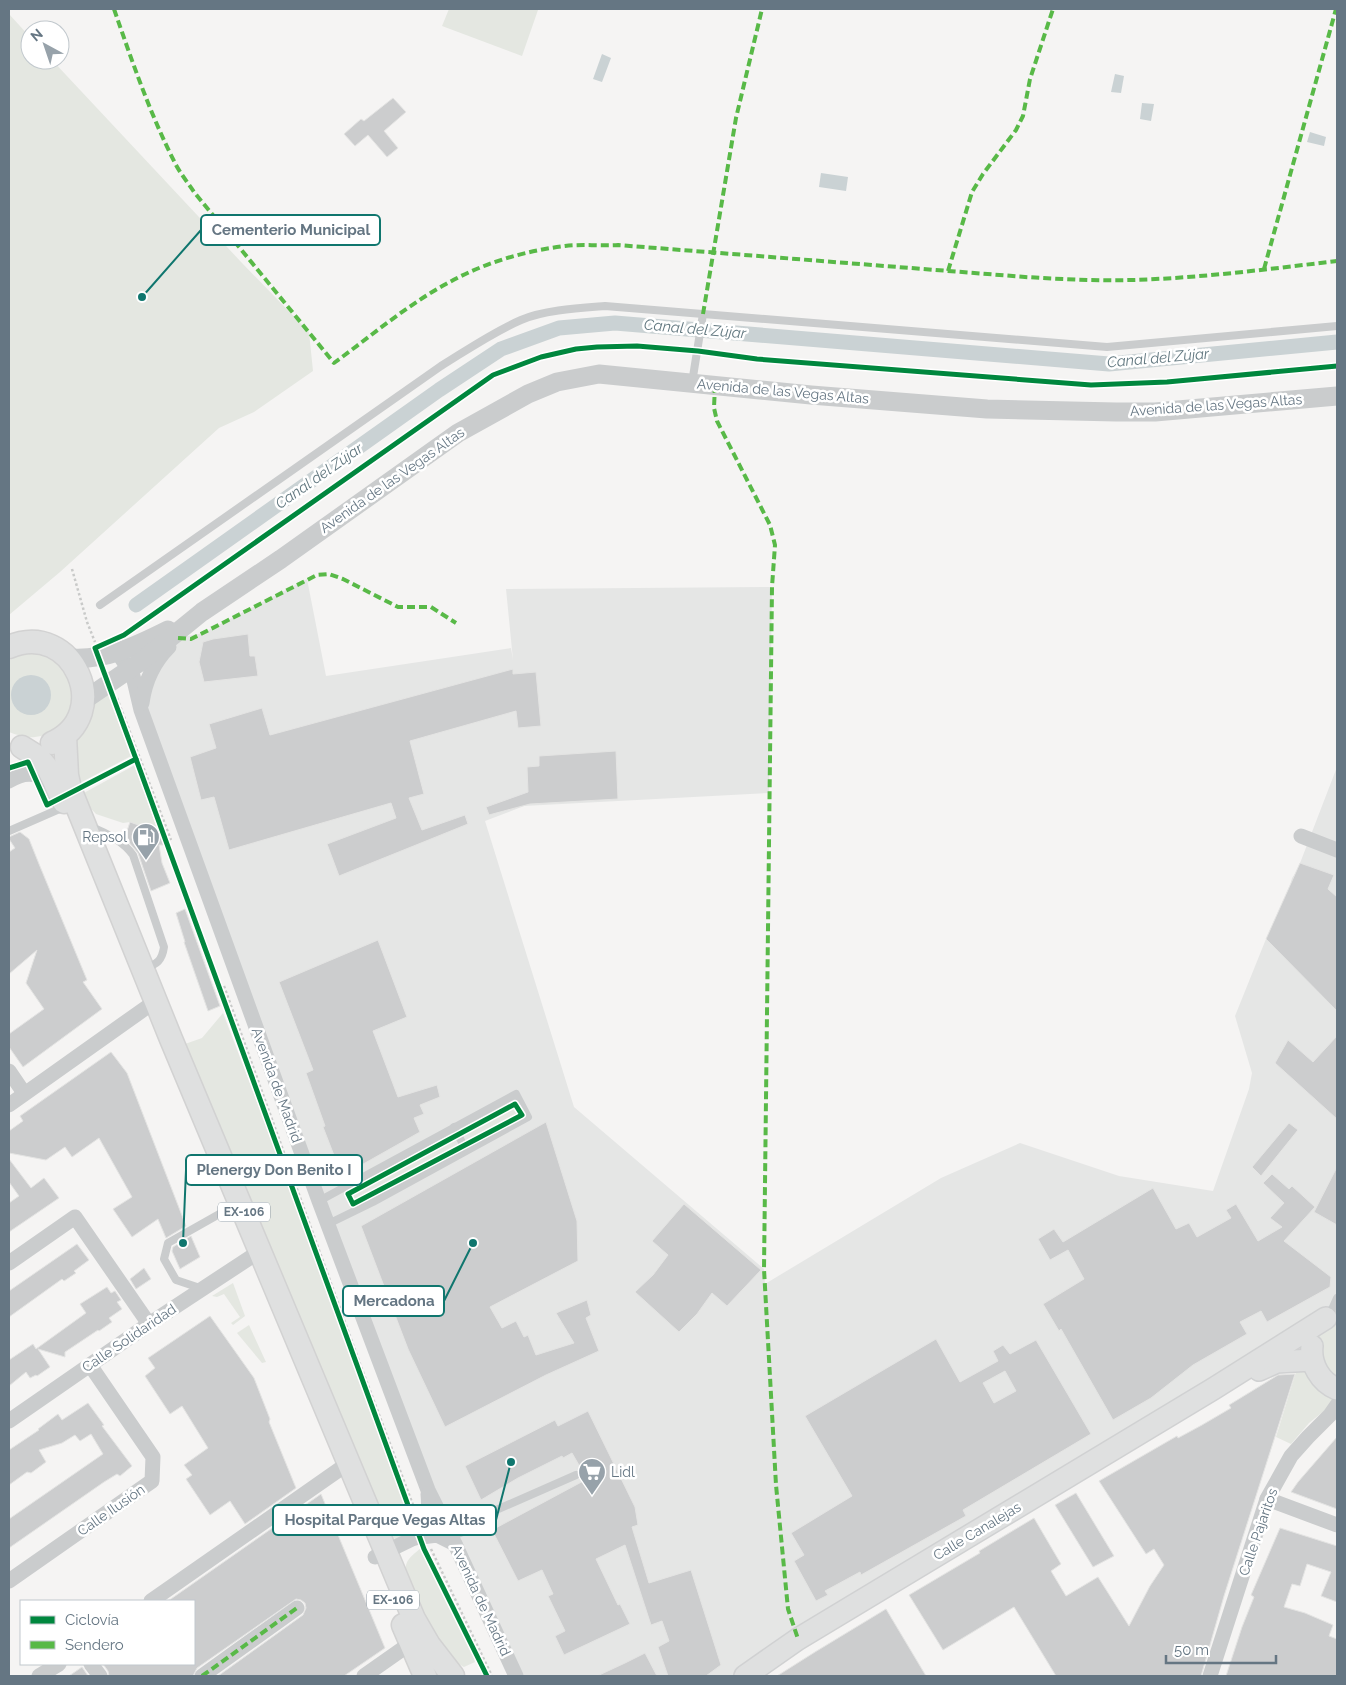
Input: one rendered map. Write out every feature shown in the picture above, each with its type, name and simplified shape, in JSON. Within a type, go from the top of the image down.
[{"type":"main road","points":[[10,646],[26,642],[42,643],[56,648],[69,658],[76,667],[84,690],[83,702],[77,720],[65,736]]},
{"type":"main road","name":"EX-106","points":[[15,745],[33,748],[45,746],[65,736],[67,775],[70,789],[138,972],[147,1007],[251,1257],[345,1467]]},
{"type":"main road","name":"EX-106","points":[[15,745],[38,757],[49,770],[62,798],[138,972],[345,1467],[380,1554],[411,1643],[425,1676]]},
{"type":"main road","points":[[1332,1311],[1318,1327],[1313,1337],[1312,1360],[1317,1372],[1324,1381],[1337,1389]]},
{"type":"main road","name":"Calle Canalejas","points":[[745,1676],[798,1639],[1212,1389],[1332,1311]]},
{"type":"main road","name":"Calle Canalejas","points":[[1212,1389],[1277,1362],[1312,1360]]},
{"type":"main road","name":"EX-106","points":[[380,1554],[429,1645],[453,1676]]},
{"type":"street","name":"Avenida de las Vegas Altas","points":[[202,612],[458,433],[528,394],[557,382],[599,374],[811,395],[987,409],[1155,412],[1337,396]]},
{"type":"street","points":[[69,658],[84,659],[97,649],[118,653],[141,644],[202,612]]},
{"type":"street","points":[[83,702],[118,679],[202,612]]},
{"type":"street","points":[[141,710],[144,688],[150,671],[159,656],[202,612]]},
{"type":"street","points":[[118,653],[118,679],[141,710]]},
{"type":"street","name":"Avenida de Madrid","points":[[141,710],[319,1201],[428,1490],[516,1676]]},
{"type":"street","points":[[9,781],[25,774],[40,776],[62,798]]},
{"type":"street","points":[[1301,836],[1337,850]]},
{"type":"street","points":[[9,1105],[147,1007]]},
{"type":"street","points":[[9,1071],[24,1093]]},
{"type":"street","points":[[9,1263],[76,1217],[149,1324]]},
{"type":"street","name":"Calle Solidaridad","points":[[9,1421],[149,1324],[251,1257]]},
{"type":"street","name":"Calle Ilusión","points":[[9,1581],[152,1481],[154,1457],[90,1366]]},
{"type":"street","name":"Calle Pajaritos","points":[[1210,1676],[1267,1499],[1291,1456],[1337,1405]]},
{"type":"street","points":[[152,1600],[345,1467]]},
{"type":"street","points":[[417,1536],[429,1510],[428,1490]]},
{"type":"street","points":[[1267,1499],[1337,1525]]},
{"type":"street","points":[[380,1554],[417,1536],[437,1535],[453,1540]]},
{"type":"street","points":[[202,1676],[297,1608]]},
{"type":"street","points":[[364,1676],[411,1643]]},
{"type":"street","points":[[39,1676],[57,1665]]},
{"type":"street","points":[[92,1665],[100,1676]]},
{"type":"lane","points":[[100,605],[441,366],[486,337],[523,319],[563,310],[605,306],[1107,347],[1337,326]]},
{"type":"lane","points":[[692,383],[703,314]]},
{"type":"lane","points":[[9,832],[62,798]]},
{"type":"lane","points":[[84,825],[103,832],[119,841],[133,855],[164,947],[163,956],[156,964],[138,972]]},
{"type":"lane","points":[[319,1201],[516,1094],[528,1117],[328,1224]]},
{"type":"lane","points":[[454,1127],[466,1150]]},
{"type":"lane","points":[[203,1289],[176,1280],[164,1259],[168,1243],[230,1208]]},
{"type":"lane","points":[[453,1540],[476,1526],[478,1518],[576,1475]]},
{"type":"path","points":[[72,569],[97,649]]},
{"type":"path","points":[[118,679],[168,843]]},
{"type":"path","points":[[217,981],[417,1536],[487,1676]]},
{"type":"shaded area","points":[[449,9],[538,10],[522,56],[442,26]]},
{"type":"shaded area","points":[[9,14],[20,26],[20,70],[61,70],[309,332],[313,371],[254,412],[219,428],[60,572],[9,615]]},
{"type":"shaded area","points":[[602,54],[611,58],[602,82],[593,79]]},
{"type":"shaded area","points":[[1115,74],[1124,76],[1121,93],[1111,92]]},
{"type":"shaded area","points":[[1142,103],[1154,104],[1151,121],[1140,119]]},
{"type":"shaded area","points":[[1310,132],[1326,137],[1324,146],[1307,142]]},
{"type":"shaded area","points":[[821,173],[848,177],[846,191],[819,187]]},
{"type":"shaded area","points":[[307,579],[326,676],[511,648],[513,660],[506,589],[772,587],[769,793],[524,806],[485,821],[574,1107],[764,1269],[765,1284],[941,1178],[1020,1143],[1119,1176],[1213,1191],[1249,1089],[1252,1073],[1235,1016],[1266,939],[1290,887],[1292,878],[1297,871],[1337,767],[1337,1310],[1275,1351],[745,1676],[516,1676],[455,1544],[150,732],[144,688],[178,638],[203,633]]},
{"type":"shaded area","points":[[33,653],[43,655],[58,663],[66,673],[71,684],[72,696],[70,708],[58,728],[47,734],[35,737],[9,732],[9,660],[19,655]]},
{"type":"shaded area","points":[[27,675],[35,675],[42,678],[48,684],[51,695],[48,706],[42,712],[35,715],[27,715],[20,712],[14,706],[11,699],[11,691],[14,684],[20,678]]},
{"type":"shaded area","points":[[108,691],[133,755],[78,784],[71,750],[93,704]]},
{"type":"shaded area","points":[[135,765],[158,832],[130,822],[123,823],[96,814],[85,802],[82,794]]},
{"type":"shaded area","points":[[223,1013],[317,1259],[397,1485],[415,1529],[397,1540],[391,1537],[185,1044],[202,1038]]},
{"type":"shaded area","points":[[514,1106],[518,1115],[472,1139],[468,1130]]},
{"type":"shaded area","points":[[451,1141],[455,1148],[354,1201],[351,1194]]},
{"type":"shaded area","points":[[233,1283],[245,1316],[233,1325],[231,1323],[240,1317],[224,1294],[217,1297],[212,1296]]},
{"type":"shaded area","points":[[1337,1310],[1337,1408],[1330,1406],[1309,1423],[1291,1444],[1276,1437],[1296,1372],[1313,1337],[1326,1318]]},
{"type":"shaded area","points":[[249,1325],[266,1362],[262,1363],[237,1333]]},
{"type":"shaded area","points":[[421,1548],[473,1654],[475,1662],[464,1667],[455,1661],[438,1640],[406,1576],[408,1560]]},
{"type":"building","points":[[393,98],[406,112],[384,131],[398,148],[387,157],[368,135],[355,146],[344,134],[361,119],[364,121]]},
{"type":"building","points":[[248,634],[250,656],[255,656],[258,676],[204,682],[199,662],[203,642]]},
{"type":"building","points":[[513,669],[513,674],[536,672],[541,726],[518,728],[516,711],[410,741],[424,794],[409,798],[422,830],[465,815],[468,824],[339,876],[327,844],[396,818],[391,803],[229,850],[214,797],[201,800],[190,757],[216,748],[209,724],[262,708],[270,735]]},
{"type":"building","points":[[616,751],[618,799],[530,804],[489,815],[486,807],[528,792],[527,767],[539,766],[539,756]]},
{"type":"building","name":"Repsol","points":[[130,822],[158,832],[164,845],[159,845],[162,863],[170,883],[151,891],[138,853],[127,840],[126,834]]},
{"type":"building","points":[[20,832],[29,839],[87,980],[83,982],[102,1009],[23,1067],[9,1047],[9,1034],[44,1009],[26,983],[37,950],[9,974],[9,852],[15,848],[9,837]]},
{"type":"building","points":[[1300,863],[1334,875],[1328,889],[1337,897],[1337,1011],[1266,939]]},
{"type":"building","points":[[185,909],[220,1006],[208,1011],[176,913]]},
{"type":"building","points":[[378,940],[407,1017],[373,1031],[398,1097],[437,1085],[440,1097],[420,1105],[424,1114],[414,1118],[420,1132],[342,1176],[323,1127],[325,1126],[306,1073],[313,1070],[279,982]]},
{"type":"building","points":[[1337,1036],[1337,1119],[1275,1063],[1288,1040],[1313,1062]]},
{"type":"building","points":[[111,1052],[127,1073],[186,1226],[166,1238],[158,1219],[132,1237],[113,1209],[132,1197],[99,1138],[72,1157],[65,1147],[46,1160],[9,1153],[9,1131],[23,1121],[20,1116]]},
{"type":"building","points":[[546,1122],[577,1221],[578,1261],[490,1307],[502,1328],[516,1321],[524,1337],[528,1335],[536,1355],[574,1343],[556,1313],[587,1300],[591,1315],[586,1318],[599,1351],[546,1375],[445,1427],[408,1349],[361,1226]]},
{"type":"building","points":[[1289,1123],[1298,1130],[1261,1176],[1252,1167]]},
{"type":"building","points":[[9,1159],[31,1188],[44,1178],[59,1198],[9,1232],[9,1203],[19,1196],[9,1182]]},
{"type":"building","points":[[1337,1167],[1337,1225],[1314,1212]]},
{"type":"building","points":[[1272,1174],[1289,1189],[1292,1186],[1315,1207],[1284,1241],[1331,1277],[1330,1287],[1267,1322],[1261,1311],[1240,1322],[1247,1334],[1193,1365],[1151,1398],[1113,1420],[1061,1329],[1059,1331],[1043,1304],[1084,1279],[1068,1250],[1050,1260],[1038,1239],[1054,1229],[1063,1242],[1153,1188],[1176,1229],[1189,1223],[1197,1237],[1231,1218],[1226,1210],[1236,1204],[1258,1241],[1282,1227],[1270,1218],[1284,1203],[1263,1183]]},
{"type":"building","points":[[684,1204],[761,1270],[727,1306],[712,1293],[697,1314],[679,1332],[635,1292],[653,1275],[668,1255],[652,1241]]},
{"type":"building","points":[[191,1236],[200,1257],[180,1269],[172,1251],[173,1247]]},
{"type":"building","points":[[77,1244],[89,1260],[74,1271],[76,1273],[64,1281],[62,1279],[9,1317],[9,1291]]},
{"type":"building","points":[[144,1268],[151,1279],[136,1289],[130,1279]]},
{"type":"building","points":[[107,1287],[111,1293],[115,1291],[121,1300],[117,1302],[122,1309],[109,1318],[112,1322],[65,1352],[65,1357],[38,1349],[50,1367],[37,1376],[30,1378],[26,1372],[9,1386],[9,1360],[33,1344],[36,1349],[86,1313],[80,1304]]},
{"type":"building","points":[[210,1316],[254,1378],[270,1419],[269,1422],[296,1488],[245,1524],[230,1501],[210,1515],[186,1479],[192,1475],[184,1465],[208,1448],[182,1406],[170,1414],[145,1376],[155,1368],[148,1358]]},
{"type":"building","points":[[936,1339],[960,1382],[998,1361],[993,1351],[1003,1345],[1010,1354],[1036,1340],[1091,1434],[963,1510],[966,1516],[861,1575],[860,1572],[825,1591],[828,1595],[816,1601],[794,1561],[804,1555],[791,1533],[852,1496],[805,1416]],"holes":[[[1005,1371],[1016,1391],[994,1403],[983,1383]]]},
{"type":"building","points":[[1295,1374],[1224,1596],[1201,1676],[1056,1676],[1014,1607],[943,1650],[909,1595],[1034,1518],[1061,1564],[1051,1571],[1066,1596],[1098,1577],[1129,1626],[1150,1586],[1164,1565],[1154,1549],[1146,1554],[1099,1481],[1177,1436],[1178,1438],[1231,1408],[1229,1405],[1278,1375]]},
{"type":"building","points":[[88,1403],[104,1425],[102,1426],[132,1466],[120,1476],[117,1474],[104,1482],[9,1548],[9,1519],[103,1454],[91,1434],[80,1441],[75,1435],[62,1443],[39,1450],[46,1462],[31,1473],[27,1472],[9,1485],[9,1450],[39,1430],[58,1414],[62,1420]]},
{"type":"building","points":[[588,1411],[635,1507],[638,1525],[632,1527],[649,1583],[691,1570],[721,1665],[706,1676],[668,1676],[658,1647],[669,1641],[662,1621],[651,1625],[625,1545],[596,1559],[618,1605],[620,1604],[630,1624],[564,1655],[555,1636],[565,1631],[548,1596],[553,1594],[542,1570],[518,1581],[492,1530],[587,1479],[572,1453],[518,1478],[481,1500],[465,1466],[555,1420],[558,1426]]},
{"type":"building","points":[[1337,1437],[1337,1509],[1291,1492]]},
{"type":"building","points":[[1076,1493],[1114,1556],[1093,1567],[1055,1505]]},
{"type":"building","points":[[321,1494],[385,1648],[344,1676],[218,1676],[303,1615],[306,1608],[305,1603],[296,1599],[197,1668],[193,1676],[109,1676],[104,1665],[195,1665],[195,1600],[169,1600]]},
{"type":"building","points":[[1280,1528],[1337,1546],[1337,1602],[1321,1596],[1331,1572],[1307,1564],[1300,1586],[1292,1584],[1284,1607],[1305,1613],[1333,1625],[1329,1636],[1337,1639],[1337,1676],[1226,1676],[1254,1597],[1251,1595]]},
{"type":"building","points":[[886,1609],[926,1676],[777,1676],[815,1652]]},
{"type":"building","points":[[645,1653],[657,1676],[597,1676],[625,1663]]},
{"type":"building","points":[[82,1667],[88,1676],[69,1676]]},
{"type":"waterway","name":"Canal del Zújar","points":[[136,605],[439,390],[501,349],[559,328],[615,323],[1109,364],[1337,342]]},
{"type":"marked path","points":[[114,9],[149,106],[179,170],[194,192],[334,363],[417,302],[460,277],[504,259],[534,251],[565,246],[618,245],[1025,277],[1092,280],[1184,277],[1337,261]]},
{"type":"marked path","points":[[703,314],[736,118],[762,9]]},
{"type":"marked path","points":[[948,271],[972,192],[1016,130],[1023,116],[1030,79],[1053,9]]},
{"type":"marked path","points":[[1264,269],[1336,9]]},
{"type":"marked path","points":[[715,385],[714,408],[717,421],[770,525],[775,545],[772,587],[764,1269],[776,1485],[788,1609],[798,1639]]},
{"type":"marked path","points":[[178,638],[191,639],[317,575],[329,574],[343,579],[398,607],[431,607],[456,623]]},
{"type":"marked path","points":[[202,1676],[297,1608]]},
{"type":"cycle path","points":[[9,768],[28,762],[47,805],[136,759],[95,648],[124,635],[493,375],[541,357],[576,349],[637,346],[698,351],[757,359],[1091,385],[1167,382],[1337,366]]},
{"type":"cycle path","points":[[136,759],[424,1549],[487,1676]]},
{"type":"cycle path","points":[[515,1104],[522,1115],[353,1204],[348,1194],[515,1104]]},
{"type":"place","name":"Cementerio Municipal","points":[[142,297]]},
{"type":"place","name":"Repsol","points":[[146,861]]},
{"type":"place","name":"Plenergy Don Benito I","points":[[183,1243]]},
{"type":"place","name":"Mercadona","points":[[473,1243]]},
{"type":"place","name":"Hospital Parque Vegas Altas","points":[[511,1462]]},
{"type":"place","name":"Lidl","points":[[592,1496]]}]
